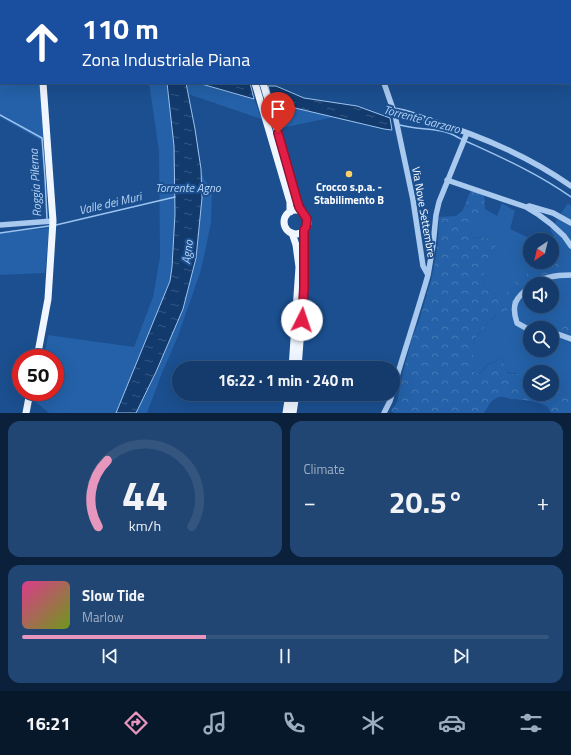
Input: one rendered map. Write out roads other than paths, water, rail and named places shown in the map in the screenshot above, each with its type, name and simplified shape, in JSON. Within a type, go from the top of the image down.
[{"type":"main road","points":[[39,349],[48,299],[53,221],[44,84]]},
{"type":"main road","points":[[255,84],[290,202],[290,212]]},
{"type":"main road","points":[[263,84],[299,207],[307,219],[304,230],[304,288],[299,361]]},
{"type":"main road","points":[[302,213],[296,210],[290,212],[285,217],[284,224],[287,230],[292,233],[298,234],[304,230]]},
{"type":"main road","points":[[292,233],[296,245],[299,267],[292,361]]},
{"type":"main road","points":[[26,413],[28,401]]},
{"type":"main road","points":[[286,413],[288,401]]},
{"type":"main road","points":[[293,413],[295,401]]},
{"type":"street","name":"Via Nove Settembre","points":[[384,84],[394,113],[413,200],[423,266],[428,275]]},
{"type":"street","points":[[394,113],[401,111],[467,133],[526,158],[571,186]]},
{"type":"street","points":[[400,364],[421,302],[428,275],[439,202],[467,133]]},
{"type":"street","points":[[448,180],[526,207],[551,224],[564,236],[571,246]]},
{"type":"street","points":[[526,207],[529,206],[553,212],[571,223]]},
{"type":"street","points":[[0,225],[53,221]]},
{"type":"street","points":[[547,277],[571,275]]},
{"type":"street","points":[[523,292],[515,302],[514,311],[516,323],[523,326]]},
{"type":"street","points":[[559,335],[571,339]]},
{"type":"street","points":[[384,413],[390,401]]},
{"type":"water","name":"Torrente Agno","points":[[167,84],[186,84],[201,169],[202,198],[196,258],[183,309],[156,372],[136,413],[116,413],[170,281],[175,214],[174,146]]},
{"type":"water","points":[[202,84],[250,84],[254,99]]},
{"type":"water","points":[[268,86],[276,86],[304,98],[357,106],[390,118],[392,130],[295,108],[272,100]]},
{"type":"waterway","name":"Roggia Pilerna","points":[[0,115],[42,138],[47,219]]},
{"type":"waterway","name":"Torrente Garzaro","points":[[400,125],[437,130],[452,134],[530,172],[571,197]]},
{"type":"waterway","name":"Valle dei Muri","points":[[56,225],[175,197]]},
{"type":"waterway","name":"Valle dei Muri","points":[[0,233],[49,226]]},
{"type":"place","name":"Crocco s.p.a. - Stabilimento B","points":[[349,174]]},
{"type":"water label","name":"Agno","points":[[187,252]]}]
